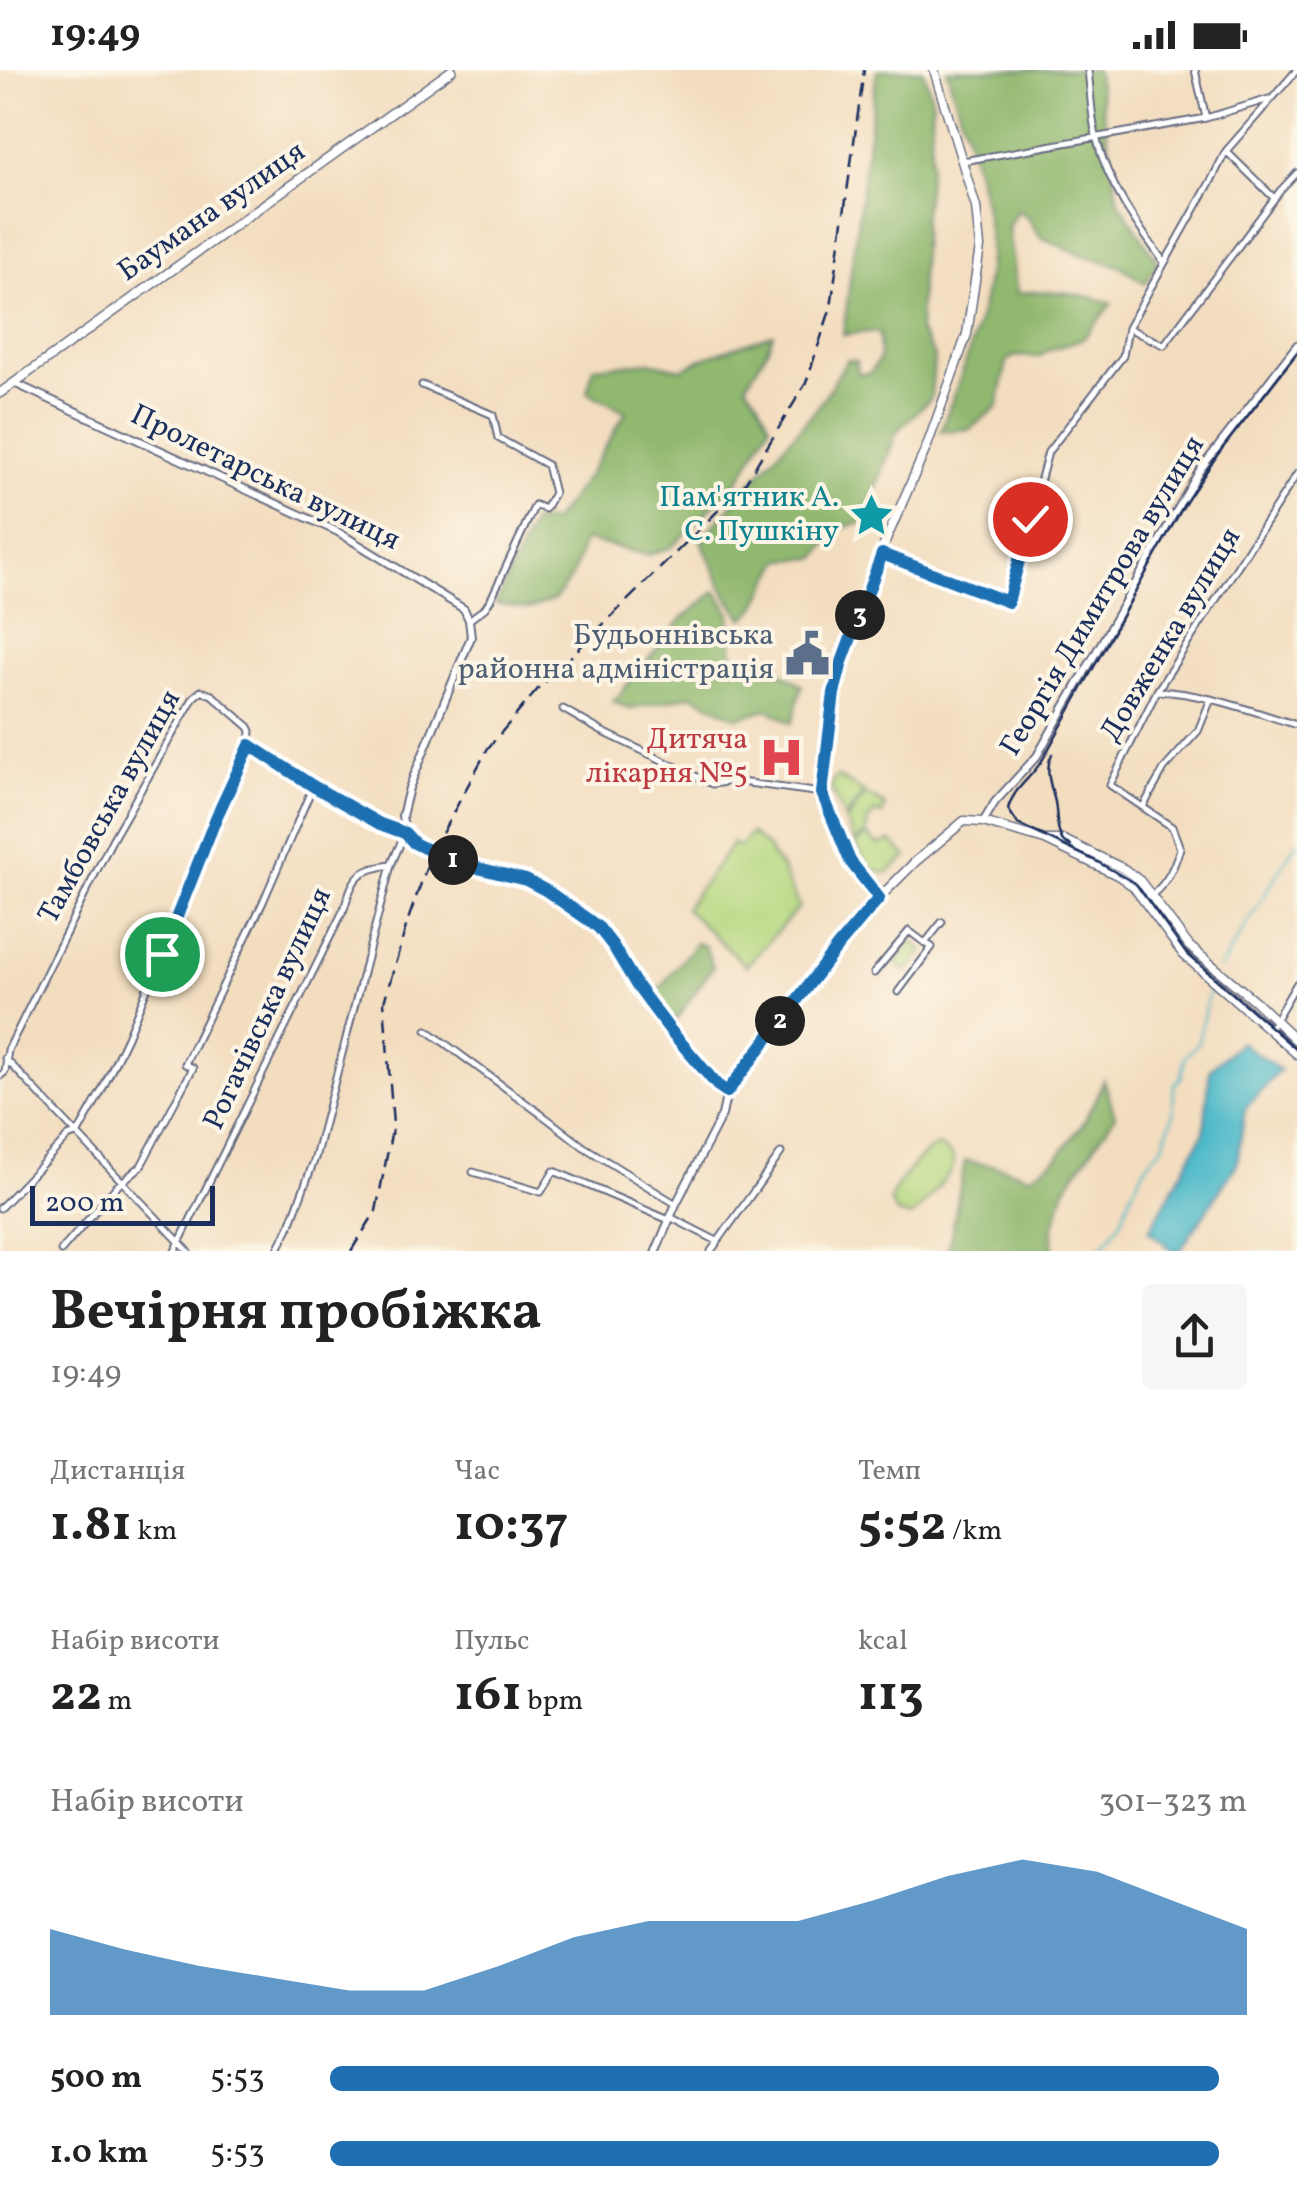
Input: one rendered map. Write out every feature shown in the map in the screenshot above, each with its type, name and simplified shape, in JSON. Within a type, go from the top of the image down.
[{"type":"main road","name":"Баумана вулиця","points":[[0,392],[452,70]]},
{"type":"main road","points":[[934,70],[976,207],[980,247],[966,334],[927,446],[842,662],[834,693],[822,793],[850,861],[879,898],[914,862],[964,821],[983,822],[1044,840],[1119,876],[1148,899],[1172,942],[1240,988],[1297,1054]]},
{"type":"main road","points":[[1206,966],[1236,999],[1297,1040]]},
{"type":"street","points":[[1088,70],[1096,138],[1121,196],[1164,262]]},
{"type":"street","points":[[1195,70],[1206,118]]},
{"type":"street","points":[[882,554],[1008,602],[1048,452],[1123,356],[1128,328],[1226,152],[1297,70]]},
{"type":"street","points":[[963,161],[1206,118],[1270,99]]},
{"type":"street","points":[[1226,152],[1274,198]]},
{"type":"street","points":[[1128,328],[1164,345],[1297,173]]},
{"type":"street","name":"Георгія Димитрова вулиця","points":[[983,822],[1037,756],[1200,470],[1297,346]]},
{"type":"street","name":"Пролетарська вулиця","points":[[14,382],[338,532],[464,609],[470,620]]},
{"type":"street","points":[[277,1251],[315,1158],[391,865],[405,833],[402,816],[409,788],[471,638],[470,620],[491,599],[535,505],[545,509],[554,493],[547,466],[498,438],[493,415],[422,386]]},
{"type":"street","name":"Довженка вулиця","points":[[1148,899],[1172,873],[1180,848],[1172,827],[1110,785],[1157,691],[1297,474]]},
{"type":"street","name":"Тамбовська вулиця","points":[[0,1076],[5,1072],[5,1058],[112,840],[194,697],[200,691],[206,692],[249,727],[250,745]]},
{"type":"street","points":[[1157,691],[1183,692],[1297,725]]},
{"type":"street","points":[[1143,806],[1164,769],[1198,731],[1211,699]]},
{"type":"street","points":[[562,709],[712,784],[734,781],[822,793]]},
{"type":"street","points":[[0,1208],[68,1138],[78,1133],[101,1092],[250,745],[313,786],[380,824],[405,833],[414,843],[445,858],[526,880],[599,928],[670,1030],[727,1092]]},
{"type":"street","points":[[61,1251],[141,1166],[194,1068],[185,1064],[263,902],[313,786]]},
{"type":"street","name":"Рогачівська вулиця","points":[[175,1251],[344,910],[354,879],[371,868],[391,865]]},
{"type":"street","points":[[656,1251],[722,1115],[727,1092],[879,898]]},
{"type":"street","points":[[925,943],[942,922]]},
{"type":"street","points":[[874,973],[908,932],[932,947],[898,992]]},
{"type":"street","points":[[1273,1024],[1297,983]]},
{"type":"street","points":[[427,1030],[584,1147],[676,1204]]},
{"type":"street","points":[[5,1058],[188,1251]]},
{"type":"street","points":[[711,1251],[781,1153]]},
{"type":"street","points":[[473,1172],[541,1192],[554,1171],[717,1241]]},
{"type":"green space","points":[[877,70],[923,70],[933,101],[919,331],[934,356],[931,398],[897,431],[864,522],[836,529],[817,558],[781,560],[754,610],[744,619],[726,595],[701,540],[818,407],[847,360],[856,361],[858,374],[870,373],[880,358],[879,333],[843,335]]},
{"type":"green space","points":[[947,70],[1096,70],[1119,202],[1158,262],[1145,284],[1122,267],[1040,237],[1028,217],[1017,210],[1008,228],[1017,293],[1065,293],[1112,303],[1084,338],[1038,357],[1015,356],[1007,361],[998,406],[970,429],[941,431],[977,325],[989,259],[981,189]]},
{"type":"green space","points":[[773,334],[746,385],[770,425],[739,480],[672,547],[648,555],[584,540],[573,575],[555,599],[529,609],[496,604],[533,521],[553,522],[591,471],[626,412],[587,392],[594,367],[649,362],[682,369]]},
{"type":"green space","points":[[716,591],[730,613],[733,658],[745,666],[771,666],[802,685],[792,723],[767,709],[737,718],[692,695],[631,709],[613,702],[681,620]]},
{"type":"green space","points":[[837,776],[864,792],[845,819],[831,788]]},
{"type":"green space","points":[[865,794],[885,805],[882,815],[875,813],[868,820],[866,834],[855,842],[846,822]]},
{"type":"green space","points":[[751,833],[770,850],[799,907],[746,966],[685,908],[733,843],[739,847]]},
{"type":"green space","points":[[867,835],[877,844],[890,840],[907,857],[887,873],[870,867],[856,844]]},
{"type":"green space","points":[[912,940],[923,951],[907,972],[895,962]]},
{"type":"green space","points":[[696,943],[705,946],[713,967],[672,1021],[655,994]]},
{"type":"green space","points":[[1104,1080],[1115,1116],[1065,1188],[1053,1230],[1053,1251],[948,1251],[965,1161],[1030,1176],[1057,1158],[1084,1122]]},
{"type":"green space","points":[[939,1146],[952,1155],[952,1170],[918,1212],[910,1217],[897,1213],[890,1201],[898,1186],[918,1161]]},
{"type":"water","points":[[1240,1042],[1280,1070],[1245,1109],[1237,1164],[1180,1251],[1174,1251],[1149,1231],[1204,1132],[1210,1069]]},
{"type":"waterway","points":[[1220,968],[1297,842]]},
{"type":"waterway","points":[[1099,1251],[1120,1223],[1145,1167],[1163,1145],[1173,1116],[1174,1084],[1181,1078],[1185,1057],[1198,1043],[1212,984]]},
{"type":"tram line","points":[[1297,353],[1218,454],[1183,506],[1039,766],[1014,795],[1008,809],[1018,824],[1136,884],[1185,952],[1297,1050]]},
{"type":"tram line","points":[[1052,754],[1048,772],[1058,827],[1063,841],[1071,846]]},
{"type":"railway","points":[[351,1251],[376,1211],[393,1125],[384,1002],[432,852],[488,748],[538,689],[744,485],[806,383],[831,307],[864,70]]},
{"type":"place","name":"Пам'ятник А. С. Пушкіну","points":[[872,515]]},
{"type":"place","name":"Будьоннiвська районна адміністрація","points":[[807,653]]},
{"type":"place","name":"Дитяча лікарня №5","points":[[781,757]]},
{"type":"route","points":[[162,954],[216,818],[250,745],[313,786],[380,824],[405,833],[414,843],[466,865],[526,880],[590,921],[613,946],[670,1030],[727,1092],[879,898],[850,861],[822,793],[834,693],[882,554],[1008,602],[1030,519]]}]
